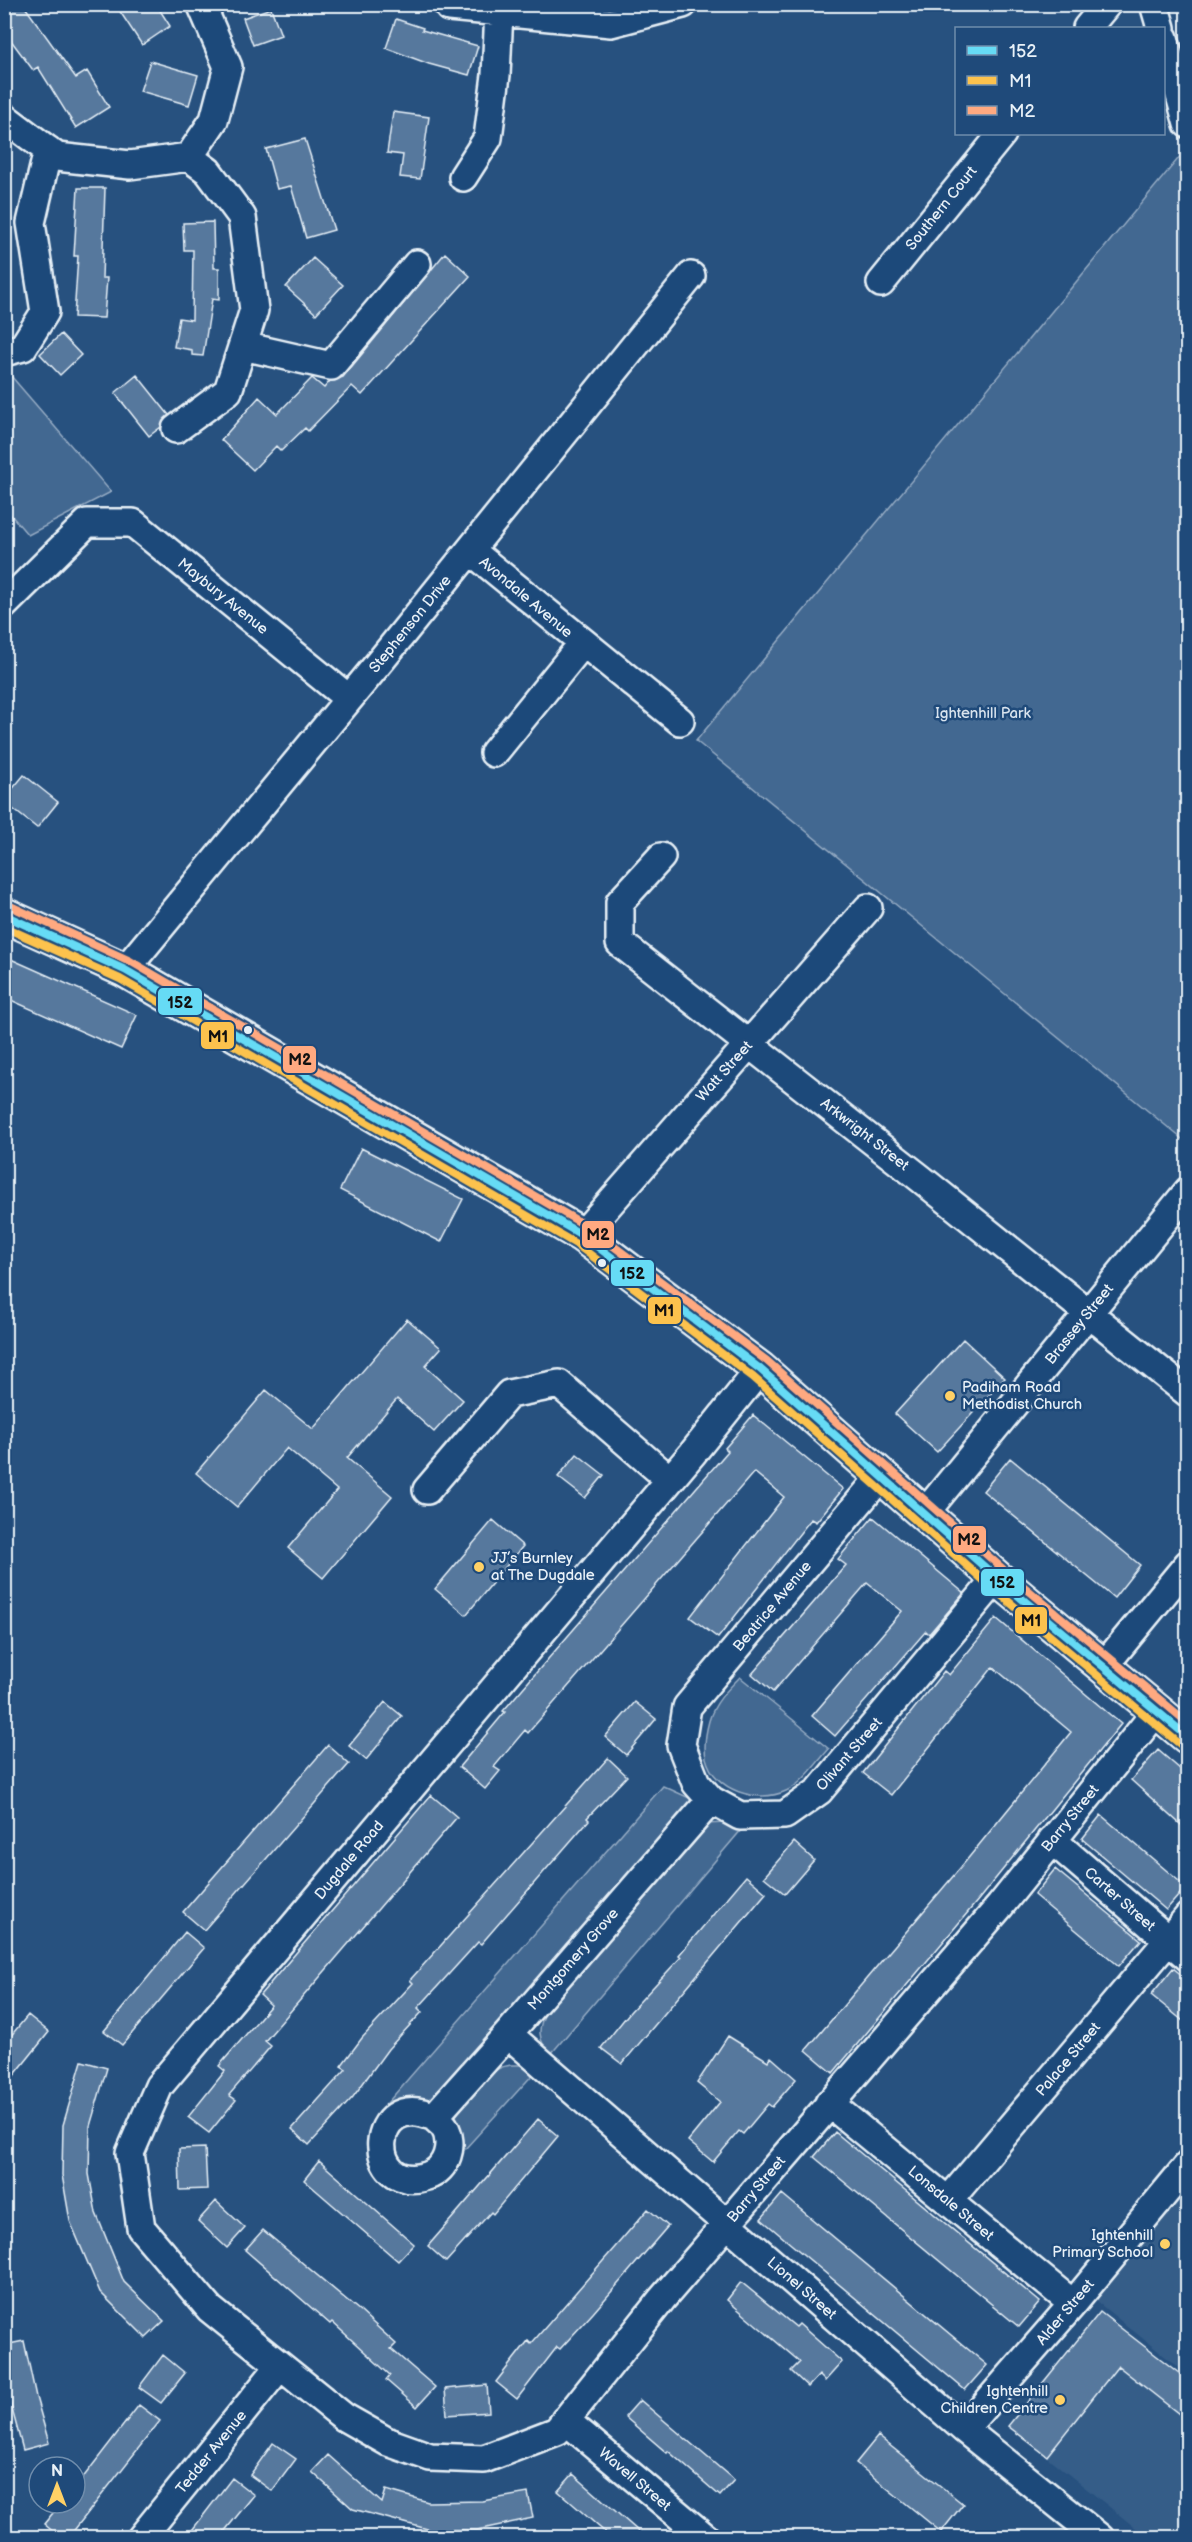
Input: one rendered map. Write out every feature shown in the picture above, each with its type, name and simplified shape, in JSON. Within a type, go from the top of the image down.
[{"type":"main road","points":[[4,915],[125,970],[582,1235],[760,1369],[997,1578],[1188,1737]]},
{"type":"street","points":[[189,157],[214,120],[228,68],[201,4]]},
{"type":"street","points":[[447,4],[449,7],[499,11],[613,14],[683,4]]},
{"type":"street","points":[[1089,27],[1107,4]]},
{"type":"street","points":[[1154,4],[1161,27]]},
{"type":"street","points":[[463,177],[488,138],[496,75],[499,11]]},
{"type":"street","points":[[1173,52],[1188,124]]},
{"type":"street","points":[[5,119],[57,157],[130,165],[189,157],[208,171],[242,217],[254,310],[228,392],[176,429]]},
{"type":"street","name":"Southern Court","points":[[881,283],[1001,135]]},
{"type":"street","points":[[4,352],[23,347],[45,312],[31,223],[48,150]]},
{"type":"street","points":[[243,345],[331,366],[417,264]]},
{"type":"street","name":"Stephenson Drive","points":[[125,970],[349,699],[691,276]]},
{"type":"street","name":"Maybury Avenue","points":[[4,605],[87,523],[133,523],[349,699]]},
{"type":"street","name":"Avondale Avenue","points":[[470,550],[680,721]]},
{"type":"street","name":"Avondale Avenue","points":[[494,753],[583,644]]},
{"type":"street","name":"Arkwright Street","points":[[661,857],[620,902],[620,943],[750,1042],[1188,1393]]},
{"type":"street","name":"Watt Street","points":[[582,1235],[868,908]]},
{"type":"street","name":"Brassey Street","points":[[925,1513],[1188,1191]]},
{"type":"street","name":"Dugdale Road","points":[[280,2366],[210,2309],[141,2228],[130,2153],[159,2086],[760,1369]]},
{"type":"street","points":[[428,1490],[509,1394],[559,1384],[670,1479]]},
{"type":"street","name":"Beatrice Avenue","points":[[681,1745],[687,1707],[882,1475]]},
{"type":"street","points":[[1103,1667],[1188,1564]]},
{"type":"street","name":"Olivant Street","points":[[681,1745],[696,1783],[711,1800],[740,1816],[785,1815],[819,1791],[997,1578]]},
{"type":"street","name":"Barry Street","points":[[280,2366],[344,2417],[388,2442],[430,2457],[484,2458],[557,2431],[728,2222],[1000,1906],[1156,1712]]},
{"type":"street","name":"Montgomery Grove","points":[[434,2117],[711,1800]]},
{"type":"street","name":"Carter Street","points":[[1052,1840],[1178,1949]]},
{"type":"street","name":"Palace Street","points":[[949,2200],[1178,1949],[1188,1917]]},
{"type":"street","name":"Lionel Street","points":[[508,2034],[728,2222],[964,2429],[1100,2538]]},
{"type":"street","name":"Lonsdale Street","points":[[829,2103],[1073,2304]]},
{"type":"street","name":"Alder Street","points":[[964,2429],[1073,2304],[1188,2164]]},
{"type":"street","name":"Tedder Avenue","points":[[141,2538],[280,2366]]},
{"type":"street","name":"Wavell Street","points":[[565,2420],[706,2538]]},
{"type":"shaded area","name":"Ightenhill Primary School","points":[[1187,2187],[1187,2374],[1096,2301]]},
{"type":"shaded area","points":[[1100,2312],[1187,2380],[1187,2519],[1173,2537],[1147,2537],[1008,2426]]},
{"type":"green space","name":"Ightenhill Park","points":[[1187,148],[1187,1143],[696,741]]},
{"type":"green space","points":[[5,369],[111,492],[28,535],[5,508]]},
{"type":"green space","points":[[740,1677],[829,1749],[804,1778],[792,1788],[775,1795],[750,1795],[738,1792],[718,1779],[706,1758],[706,1735],[711,1714]]},
{"type":"green space","points":[[663,1786],[696,1801],[437,2096],[382,2109]]},
{"type":"green space","points":[[725,1823],[742,1829],[550,2055],[540,2034],[541,2023],[546,2012],[697,1829],[705,1824]]},
{"type":"green space","points":[[521,2065],[536,2071],[465,2149],[455,2127],[457,2114],[493,2073],[501,2067]]},
{"type":"building","points":[[4,4],[23,4],[76,78],[87,71],[109,107],[76,128],[38,67],[33,70],[4,31]]},
{"type":"building","points":[[115,4],[156,4],[170,26],[142,45]]},
{"type":"building","points":[[271,8],[281,35],[253,45],[243,18]]},
{"type":"building","points":[[396,19],[423,28],[422,30],[478,46],[469,75],[429,64],[386,48]]},
{"type":"building","points":[[150,61],[198,75],[189,105],[140,91]]},
{"type":"building","points":[[393,112],[429,117],[420,179],[400,177],[403,155],[387,153]]},
{"type":"building","points":[[305,139],[334,230],[306,238],[291,186],[277,189],[266,149]]},
{"type":"building","points":[[78,188],[105,188],[102,278],[107,278],[104,318],[74,317],[78,256],[74,256]]},
{"type":"building","points":[[213,222],[214,268],[219,268],[219,300],[212,299],[203,356],[192,355],[192,350],[174,347],[179,318],[192,320],[193,250],[184,250],[183,223]]},
{"type":"building","points":[[445,253],[470,276],[362,395],[352,386],[308,431],[305,428],[281,451],[276,446],[253,470],[221,440],[259,397],[277,414],[312,378],[324,388],[330,381],[343,377]]},
{"type":"building","points":[[313,258],[343,285],[316,314],[286,287]]},
{"type":"building","points":[[61,334],[81,355],[60,375],[40,354]]},
{"type":"building","points":[[137,375],[169,415],[161,427],[149,436],[115,393]]},
{"type":"building","points":[[24,775],[58,802],[37,828],[4,802]]},
{"type":"building","points":[[4,956],[137,1015],[121,1049],[4,997]]},
{"type":"building","points":[[361,1148],[463,1199],[441,1242],[340,1190]]},
{"type":"building","points":[[407,1319],[441,1348],[425,1366],[463,1400],[434,1432],[397,1399],[347,1458],[392,1496],[323,1578],[288,1548],[337,1490],[287,1448],[237,1507],[196,1473],[266,1390],[313,1429]]},
{"type":"building","name":"Padiham Road Methodist Church","points":[[963,1339],[1005,1378],[937,1452],[895,1414]]},
{"type":"building","points":[[753,1415],[843,1489],[816,1522],[811,1519],[718,1638],[690,1617],[784,1497],[754,1472],[528,1733],[525,1730],[494,1767],[500,1771],[485,1789],[459,1767],[505,1712],[503,1711],[728,1451],[725,1448]]},
{"type":"building","points":[[577,1454],[604,1475],[585,1498],[558,1477]]},
{"type":"building","points":[[1010,1458],[1140,1565],[1114,1598],[983,1491]]},
{"type":"building","points":[[873,1517],[964,1593],[929,1634],[926,1631],[835,1736],[812,1716],[902,1611],[867,1583],[773,1692],[752,1674],[846,1565],[838,1559]]},
{"type":"building","name":"JJ’s Burnley at The Dugdale","points":[[493,1520],[523,1546],[466,1615],[435,1589]]},
{"type":"building","points":[[996,1618],[1121,1724],[979,1899],[833,2073],[806,2050],[961,1867],[1071,1732],[993,1667],[891,1795],[863,1773],[944,1671],[949,1675]]},
{"type":"building","points":[[385,1702],[402,1716],[366,1760],[349,1746]]},
{"type":"building","points":[[635,1702],[656,1719],[626,1755],[605,1737]]},
{"type":"building","points":[[328,1745],[349,1764],[204,1930],[183,1912]]},
{"type":"building","points":[[1158,1750],[1188,1776],[1188,1831],[1131,1780]]},
{"type":"building","points":[[608,1758],[627,1776],[587,1818],[589,1820],[481,1944],[478,1942],[418,2008],[422,2012],[388,2049],[353,2097],[309,2145],[292,2129],[346,2069],[341,2066],[362,2038],[413,1983],[410,1980]]},
{"type":"building","points":[[431,1795],[457,1817],[265,2041],[271,2046],[229,2095],[236,2100],[209,2133],[188,2117],[225,2071],[219,2066],[271,2005],[260,1995]]},
{"type":"building","points":[[1101,1815],[1186,1887],[1166,1910],[1082,1839]]},
{"type":"building","points":[[794,1842],[814,1860],[785,1894],[764,1877]]},
{"type":"building","points":[[1055,1869],[1141,1940],[1119,1966],[1034,1895]]},
{"type":"building","points":[[746,1876],[766,1893],[622,2064],[601,2048],[630,2012],[681,1957],[679,1955]]},
{"type":"building","points":[[185,1932],[204,1948],[122,2045],[104,2031]]},
{"type":"building","points":[[1173,1968],[1188,1980],[1188,2025],[1151,1995]]},
{"type":"building","points":[[28,2015],[49,2032],[4,2088],[4,2044]]},
{"type":"building","points":[[728,2036],[768,2061],[771,2057],[796,2079],[772,2107],[768,2104],[743,2134],[739,2131],[713,2162],[688,2141],[720,2102],[697,2083]]},
{"type":"building","points":[[82,2061],[107,2068],[90,2126],[89,2174],[96,2213],[124,2282],[164,2321],[146,2338],[100,2292],[70,2221],[62,2175],[63,2125]]},
{"type":"building","points":[[538,2119],[558,2136],[493,2214],[491,2212],[446,2262],[428,2246]]},
{"type":"building","points":[[835,2132],[1040,2302],[1019,2327],[814,2157]]},
{"type":"building","points":[[205,2148],[207,2189],[180,2190],[179,2149]]},
{"type":"building","points":[[319,2161],[414,2244],[398,2261],[304,2180]]},
{"type":"building","points":[[782,2194],[987,2365],[965,2390],[761,2219]]},
{"type":"building","points":[[216,2201],[245,2228],[227,2248],[198,2221]]},
{"type":"building","points":[[648,2209],[668,2226],[560,2349],[557,2347],[517,2399],[496,2382],[528,2341],[531,2344]]},
{"type":"building","points":[[263,2230],[360,2311],[396,2344],[391,2349],[435,2387],[417,2407],[386,2380],[390,2375],[332,2322],[330,2324],[245,2250]]},
{"type":"building","points":[[741,2282],[796,2327],[799,2324],[842,2362],[825,2381],[819,2375],[808,2387],[791,2371],[800,2362],[727,2300]]},
{"type":"building","name":"Ightenhill Children Centre","points":[[1100,2312],[1188,2380],[1188,2421],[1118,2366],[1047,2456],[1008,2426]]},
{"type":"building","points":[[24,2341],[49,2443],[23,2450],[4,2380],[4,2345]]},
{"type":"building","points":[[163,2355],[185,2373],[161,2403],[139,2387]]},
{"type":"building","points":[[487,2385],[489,2412],[447,2415],[445,2389]]},
{"type":"building","points":[[640,2400],[734,2480],[720,2496],[625,2417]]},
{"type":"building","points":[[139,2405],[160,2421],[87,2514],[87,2472]]},
{"type":"building","points":[[878,2436],[963,2504],[941,2532],[856,2463]]},
{"type":"building","points":[[273,2443],[296,2459],[272,2491],[250,2475]]},
{"type":"building","points":[[328,2455],[382,2503],[386,2490],[428,2502],[482,2501],[528,2493],[533,2518],[477,2530],[431,2530],[353,2509],[312,2472]]},
{"type":"building","points":[[573,2474],[646,2538],[612,2538],[599,2527],[558,2491]]},
{"type":"building","points":[[232,2478],[254,2495],[219,2538],[186,2538]]},
{"type":"building","points":[[51,2515],[86,2515],[68,2538],[61,2538],[44,2524]]},
{"type":"transit line","name":"M2","points":[[8,905],[130,961],[588,1227],[767,1361],[1004,1570],[1188,1723]]},
{"type":"transit line","name":"152","points":[[4,915],[125,970],[582,1235],[760,1369],[997,1578],[1188,1737]]},
{"type":"transit line","name":"M1","points":[[4,927],[120,979],[576,1244],[753,1377],[990,1586],[1181,1745]]},
{"type":"place","name":"Padiham Road Methodist Church","points":[[950,1396]]},
{"type":"place","name":"JJ’s Burnley at The Dugdale","points":[[479,1567]]},
{"type":"place","name":"Ightenhill Primary School","points":[[1165,2244]]},
{"type":"place","name":"Ightenhill Children Centre","points":[[1060,2400]]}]
